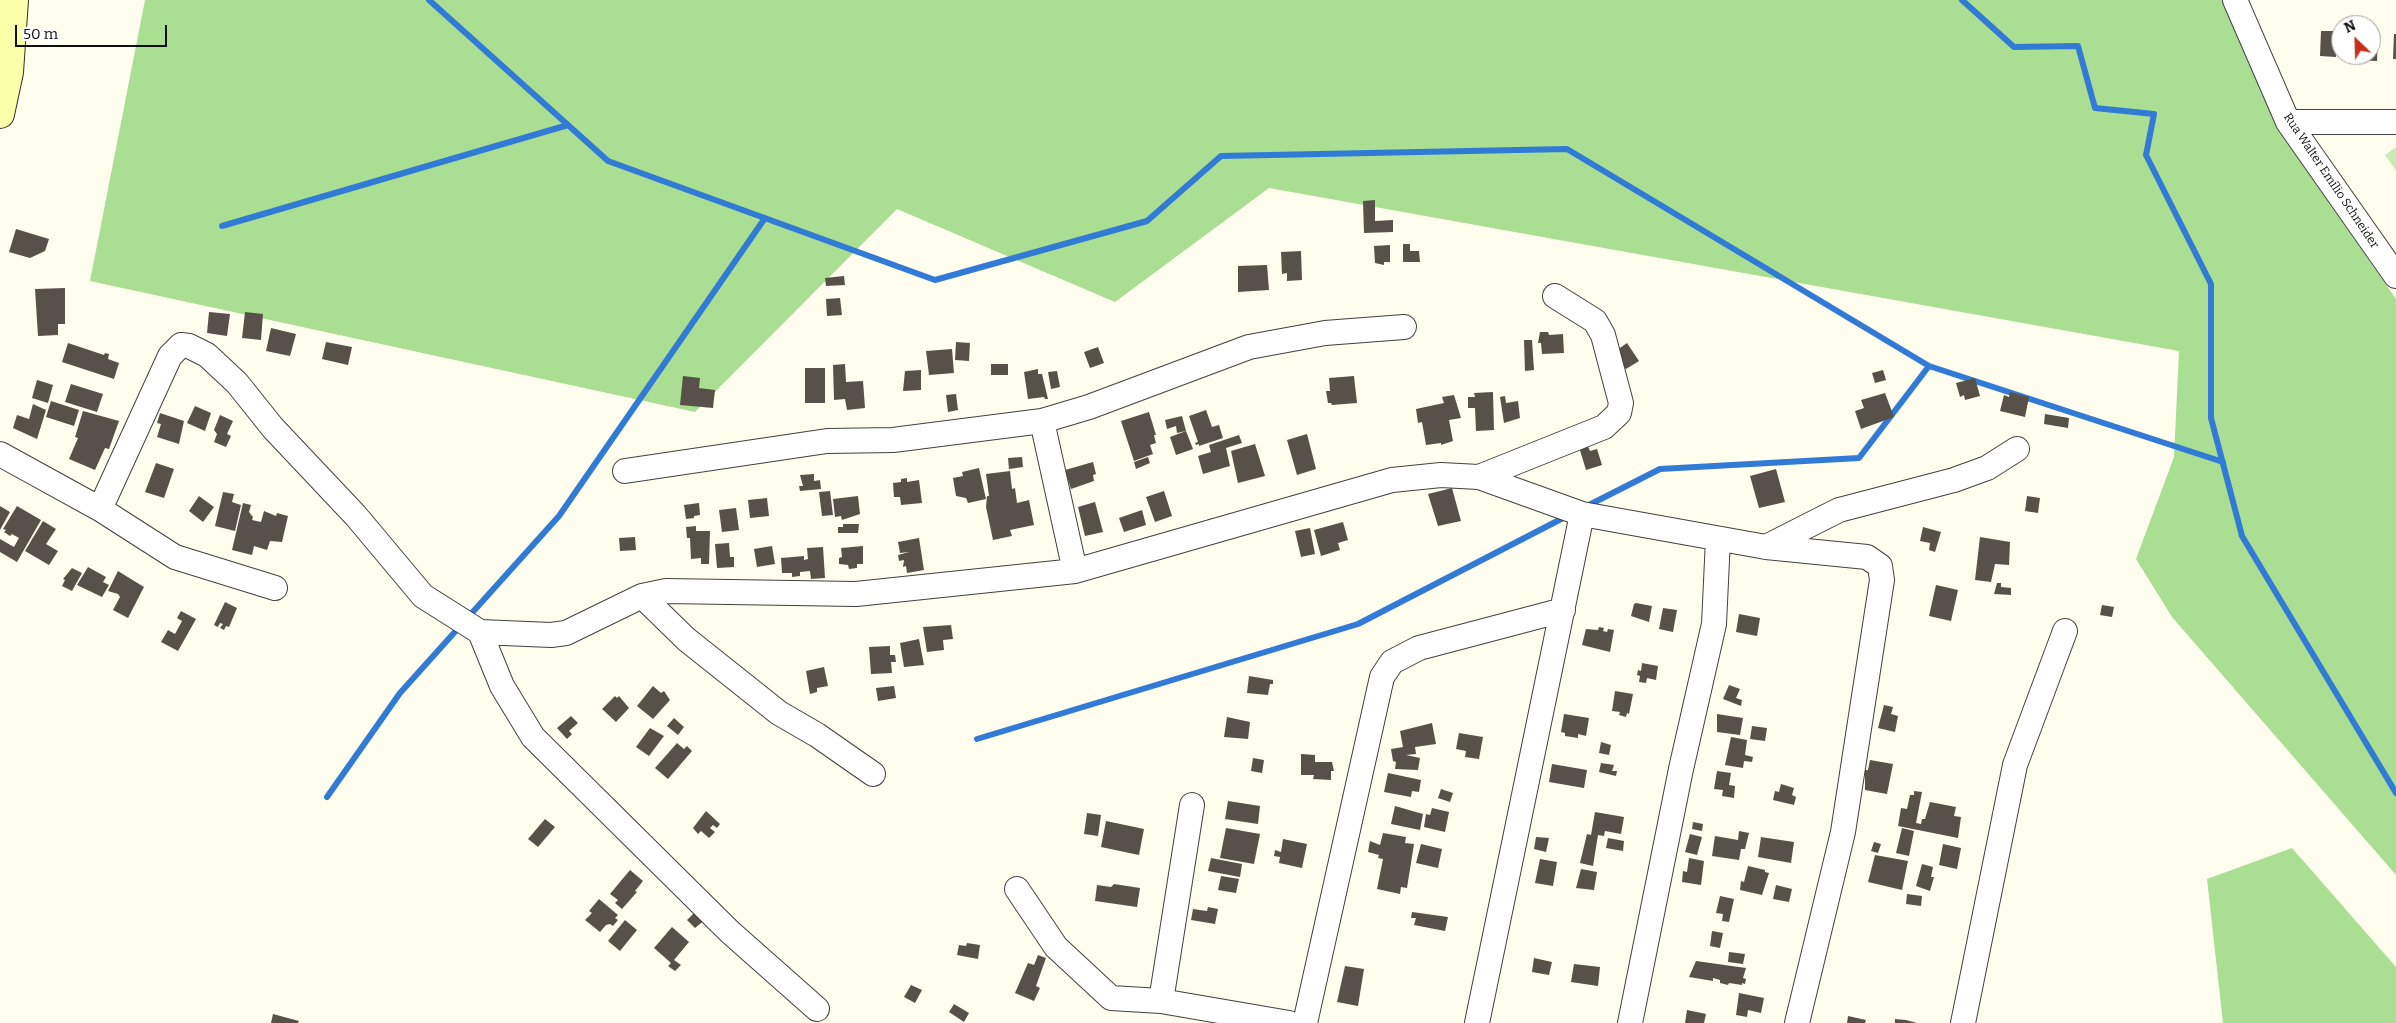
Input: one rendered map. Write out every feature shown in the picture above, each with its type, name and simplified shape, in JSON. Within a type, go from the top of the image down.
[{"type":"main road","points":[[0,114],[9,72],[14,0]]},
{"type":"street","name":"Rua Walter Emílio Schneider","points":[[2235,0],[2288,122],[2396,276]]},
{"type":"street","points":[[2288,122],[2396,122]]},
{"type":"street","points":[[1479,477],[1604,427],[1618,413],[1621,403],[1603,335],[1595,321],[1555,296]]},
{"type":"street","points":[[625,471],[827,440],[892,440],[1042,421],[1089,407],[1249,347],[1325,333],[1404,327]]},
{"type":"street","points":[[100,509],[170,356],[181,345],[189,346],[207,356],[236,384],[273,428],[356,516],[423,596],[480,632],[551,635],[566,633],[642,596],[666,591],[856,594],[1074,571],[1392,480],[1441,475],[1479,477],[1582,514],[1766,547],[1867,557],[1880,566],[1882,580],[1843,832],[1797,1023]]},
{"type":"street","points":[[1042,421],[1074,571]]},
{"type":"street","points":[[1766,547],[1839,510],[1954,480],[1987,468],[2017,449]]},
{"type":"street","points":[[0,454],[100,509],[175,557],[274,588]]},
{"type":"street","points":[[1477,1023],[1582,514]]},
{"type":"street","points":[[1630,1023],[1682,768],[1714,624],[1718,539]]},
{"type":"street","points":[[642,596],[686,638],[779,713],[818,735],[873,774]]},
{"type":"street","points":[[1305,1023],[1382,677],[1392,662],[1418,648],[1563,610]]},
{"type":"street","points":[[1963,1023],[2015,765],[2064,631]]},
{"type":"street","points":[[480,632],[502,686],[533,737],[730,932],[817,1009]]},
{"type":"street","points":[[1161,1002],[1192,805]]},
{"type":"street","points":[[1017,889],[1056,947],[1111,998],[1161,1002],[1289,1023]]},
{"type":"green space","points":[[145,0],[2226,0],[2280,132],[2396,299],[2396,875],[2172,617],[2136,559],[2174,457],[2179,351],[1269,188],[1115,302],[897,209],[695,412],[90,281]]},
{"type":"green space","points":[[2396,147],[2396,171],[2385,155]]},
{"type":"green space","points":[[2292,848],[2396,967],[2396,1023],[2223,1023],[2207,879]]},
{"type":"building","points":[[2321,31],[2331,31],[2331,57],[2320,56]]},
{"type":"building","points":[[2394,34],[2396,34],[2396,59],[2393,59]]},
{"type":"building","points":[[1375,200],[1375,221],[1393,220],[1393,232],[1364,233],[1363,201]]},
{"type":"building","points":[[16,229],[49,239],[45,251],[30,258],[9,252]]},
{"type":"building","points":[[1403,244],[1410,244],[1410,251],[1419,251],[1420,262],[1403,262]]},
{"type":"building","points":[[1390,245],[1390,262],[1384,262],[1384,265],[1375,263],[1374,246]]},
{"type":"building","points":[[1301,251],[1302,280],[1287,281],[1287,273],[1282,274],[1281,252]]},
{"type":"building","points":[[1267,265],[1269,290],[1238,292],[1238,266]]},
{"type":"building","points":[[844,276],[845,285],[826,286],[825,278]]},
{"type":"building","points":[[65,288],[65,324],[58,324],[58,335],[38,336],[35,289]]},
{"type":"building","points":[[840,298],[842,315],[827,316],[826,299]]},
{"type":"building","points":[[209,312],[230,314],[227,336],[207,333]]},
{"type":"building","points":[[245,312],[263,314],[261,340],[242,338]]},
{"type":"building","points":[[271,328],[296,334],[290,356],[266,351]]},
{"type":"building","points":[[1540,332],[1548,332],[1549,335],[1563,334],[1564,353],[1542,354],[1541,343],[1538,343]]},
{"type":"building","points":[[1524,340],[1532,340],[1534,370],[1525,371]]},
{"type":"building","points":[[326,342],[352,347],[348,365],[322,359]]},
{"type":"building","points":[[956,342],[970,343],[969,361],[955,360]]},
{"type":"building","points":[[68,343],[104,355],[105,353],[109,354],[108,359],[119,363],[114,379],[62,362]]},
{"type":"building","points":[[1627,343],[1639,361],[1626,369],[1614,352]]},
{"type":"building","points":[[1098,347],[1104,363],[1090,368],[1084,352]]},
{"type":"building","points":[[952,349],[954,373],[929,375],[926,351]]},
{"type":"building","points":[[845,364],[846,382],[863,381],[865,408],[847,410],[845,399],[834,400],[833,365]]},
{"type":"building","points":[[991,364],[1008,364],[1008,375],[991,375]]},
{"type":"building","points":[[805,368],[825,368],[825,403],[805,403]]},
{"type":"building","points":[[1038,369],[1038,374],[1042,374],[1048,399],[1044,397],[1028,399],[1024,372]]},
{"type":"building","points":[[921,370],[921,390],[903,391],[905,371]]},
{"type":"building","points":[[1883,370],[1886,380],[1875,383],[1872,373]]},
{"type":"building","points":[[1057,371],[1060,387],[1051,389],[1048,372]]},
{"type":"building","points":[[683,376],[700,378],[699,388],[715,390],[713,408],[680,405]]},
{"type":"building","points":[[1354,376],[1357,403],[1332,405],[1328,403],[1326,391],[1330,391],[1329,378]]},
{"type":"building","points":[[1975,378],[1980,396],[1965,400],[1964,395],[1960,397],[1956,383]]},
{"type":"building","points":[[37,380],[53,385],[48,403],[32,398]]},
{"type":"building","points":[[71,384],[103,394],[97,412],[65,402]]},
{"type":"building","points":[[1493,392],[1494,430],[1476,431],[1475,408],[1468,408],[1468,397],[1475,397],[1474,393]]},
{"type":"building","points":[[2010,392],[2029,397],[2025,417],[2000,411],[2004,395],[2009,397]]},
{"type":"building","points":[[1885,393],[1894,417],[1861,429],[1855,411],[1864,408],[1861,400]]},
{"type":"building","points":[[956,394],[958,410],[948,412],[946,395]]},
{"type":"building","points":[[1454,395],[1461,418],[1449,420],[1453,441],[1441,445],[1441,443],[1426,445],[1422,422],[1418,423],[1416,409],[1444,403],[1442,397]]},
{"type":"building","points":[[1505,396],[1506,403],[1518,401],[1520,418],[1504,423],[1500,397]]},
{"type":"building","points":[[51,401],[79,410],[74,426],[46,417]]},
{"type":"building","points":[[33,404],[46,410],[37,439],[13,428],[17,415],[29,419]]},
{"type":"building","points":[[195,406],[211,413],[205,431],[187,423]]},
{"type":"building","points":[[1206,410],[1212,427],[1219,425],[1223,438],[1199,446],[1199,444],[1196,445],[1195,443],[1198,442],[1189,416]]},
{"type":"building","points":[[83,411],[119,421],[109,449],[105,448],[95,470],[69,459],[78,438],[75,437]]},
{"type":"building","points":[[1149,412],[1156,435],[1154,435],[1156,443],[1150,445],[1153,454],[1134,461],[1121,421]]},
{"type":"building","points":[[160,413],[184,421],[179,444],[157,437],[161,424],[157,423]]},
{"type":"building","points":[[2045,414],[2069,418],[2068,428],[2044,424]]},
{"type":"building","points":[[220,415],[233,421],[227,434],[231,436],[226,447],[214,442],[217,434],[214,430]]},
{"type":"building","points":[[1182,416],[1186,431],[1177,433],[1176,426],[1167,429],[1165,420]]},
{"type":"building","points":[[1186,431],[1193,449],[1176,455],[1170,437]]},
{"type":"building","points":[[1307,434],[1316,469],[1297,475],[1287,440]]},
{"type":"building","points":[[1239,435],[1242,443],[1226,448],[1230,466],[1203,474],[1198,456],[1211,452],[1209,445]]},
{"type":"building","points":[[1255,444],[1265,476],[1238,483],[1231,451]]},
{"type":"building","points":[[1587,444],[1590,451],[1597,449],[1602,465],[1586,470],[1579,447]]},
{"type":"building","points":[[1022,457],[1023,467],[1009,469],[1008,458]]},
{"type":"building","points":[[1148,457],[1150,463],[1136,469],[1134,462]]},
{"type":"building","points":[[1093,462],[1096,474],[1093,475],[1094,481],[1071,489],[1065,470]]},
{"type":"building","points":[[156,463],[174,469],[164,498],[145,492]]},
{"type":"building","points":[[979,468],[986,499],[968,503],[966,498],[956,496],[953,478],[963,476],[962,472]]},
{"type":"building","points":[[1776,469],[1785,502],[1759,508],[1750,476]]},
{"type":"building","points":[[1010,471],[1012,489],[1015,488],[1017,503],[1029,500],[1034,525],[1010,530],[1012,536],[993,540],[986,507],[987,496],[989,496],[986,474]]},
{"type":"building","points":[[814,474],[814,481],[820,480],[821,489],[800,491],[799,486],[803,486],[800,475]]},
{"type":"building","points":[[907,478],[907,482],[919,480],[922,503],[901,505],[900,497],[894,497],[893,483],[901,482],[901,479]]},
{"type":"building","points":[[1452,488],[1461,521],[1438,526],[1428,494]]},
{"type":"building","points":[[830,491],[833,515],[822,516],[819,492]]},
{"type":"building","points":[[1164,491],[1172,516],[1155,522],[1146,497]]},
{"type":"building","points":[[223,492],[234,494],[232,502],[241,505],[235,531],[215,526]]},
{"type":"building","points":[[199,496],[214,507],[203,522],[189,511]]},
{"type":"building","points":[[858,496],[860,514],[842,520],[841,516],[835,517],[833,499]]},
{"type":"building","points":[[2027,496],[2040,498],[2038,513],[2025,511]]},
{"type":"building","points":[[767,498],[769,516],[750,518],[748,500]]},
{"type":"building","points":[[1095,502],[1103,532],[1085,536],[1078,507]]},
{"type":"building","points":[[243,503],[251,505],[249,512],[253,517],[252,520],[261,522],[264,511],[276,516],[277,513],[288,516],[282,542],[270,541],[267,550],[254,546],[252,555],[232,550]]},
{"type":"building","points":[[699,503],[700,515],[686,519],[684,505]]},
{"type":"building","points":[[0,506],[10,512],[0,530]]},
{"type":"building","points":[[17,506],[41,520],[17,562],[0,552],[0,539],[14,547],[19,538],[12,534],[10,536],[3,529]]},
{"type":"building","points":[[736,508],[739,530],[722,532],[719,510]]},
{"type":"building","points":[[1142,510],[1146,525],[1124,532],[1119,518]]},
{"type":"building","points":[[43,521],[56,529],[46,544],[58,551],[49,565],[25,551]]},
{"type":"building","points":[[1343,522],[1348,540],[1338,543],[1340,550],[1321,556],[1314,530]]},
{"type":"building","points":[[843,524],[859,524],[858,533],[838,533],[838,527],[843,527]]},
{"type":"building","points":[[696,526],[696,531],[710,531],[709,564],[701,564],[701,558],[691,559],[690,538],[687,538],[686,527]]},
{"type":"building","points":[[1923,527],[1941,532],[1935,552],[1929,550],[1930,543],[1920,541]]},
{"type":"building","points":[[1310,528],[1315,554],[1301,557],[1295,531]]},
{"type":"building","points":[[635,537],[636,550],[620,551],[619,538]]},
{"type":"building","points":[[1980,537],[2010,542],[2009,565],[1995,564],[1991,582],[1975,580]]},
{"type":"building","points":[[919,538],[924,570],[907,573],[906,566],[903,567],[904,560],[899,561],[898,555],[909,552],[900,553],[898,542]]},
{"type":"building","points":[[729,543],[730,557],[734,557],[734,567],[717,568],[715,544]]},
{"type":"building","points":[[772,546],[775,564],[757,567],[754,549]]},
{"type":"building","points":[[863,546],[863,564],[857,564],[857,568],[849,569],[848,565],[839,564],[839,558],[842,557],[841,548]]},
{"type":"building","points":[[823,547],[825,578],[811,579],[810,571],[800,572],[800,576],[792,577],[792,573],[782,573],[781,558],[804,556],[804,560],[808,559],[807,548]]},
{"type":"building","points":[[88,567],[106,577],[103,582],[109,585],[102,597],[77,585]]},
{"type":"building","points":[[72,568],[82,573],[72,591],[62,586],[65,580],[63,579]]},
{"type":"building","points":[[118,571],[144,587],[128,618],[113,610],[120,597],[118,594],[108,591]]},
{"type":"building","points":[[1997,583],[2001,583],[2001,587],[2011,588],[2011,595],[1994,594]]},
{"type":"building","points":[[1936,585],[1958,590],[1951,621],[1929,616]]},
{"type":"building","points":[[225,602],[237,608],[229,627],[226,626],[224,630],[220,628],[223,624],[220,623],[218,627],[214,625]]},
{"type":"building","points":[[1634,604],[1652,606],[1649,622],[1631,616]]},
{"type":"building","points":[[2102,605],[2114,607],[2112,617],[2100,615]]},
{"type":"building","points":[[1663,608],[1677,610],[1673,632],[1659,629]]},
{"type":"building","points":[[181,611],[196,619],[178,651],[161,642],[168,630],[175,634],[182,621],[177,618]]},
{"type":"building","points":[[1739,614],[1760,618],[1757,636],[1736,632]]},
{"type":"building","points":[[951,625],[953,639],[943,640],[944,650],[927,652],[923,627]]},
{"type":"building","points":[[1599,627],[1604,628],[1603,631],[1607,632],[1608,629],[1614,630],[1610,652],[1582,645],[1586,629],[1598,630]]},
{"type":"building","points":[[919,639],[924,665],[904,667],[900,643]]},
{"type":"building","points":[[890,646],[890,655],[895,655],[896,662],[891,662],[892,673],[871,674],[869,647]]},
{"type":"building","points":[[1642,663],[1658,666],[1656,680],[1647,678],[1646,683],[1639,682],[1640,676],[1637,675],[1638,670],[1641,671]]},
{"type":"building","points":[[824,667],[828,686],[817,688],[817,692],[810,694],[806,671]]},
{"type":"building","points":[[1249,676],[1273,680],[1273,684],[1270,684],[1268,695],[1247,693]]},
{"type":"building","points":[[1729,685],[1740,689],[1736,698],[1742,700],[1741,706],[1723,699]]},
{"type":"building","points":[[653,686],[661,693],[664,691],[670,700],[653,719],[637,706]]},
{"type":"building","points":[[894,686],[896,698],[878,701],[876,688]]},
{"type":"building","points":[[1615,691],[1633,694],[1629,714],[1627,713],[1626,717],[1619,715],[1620,712],[1612,711]]},
{"type":"building","points":[[615,696],[617,698],[619,696],[629,708],[616,722],[602,709]]},
{"type":"building","points":[[1884,705],[1893,707],[1891,714],[1898,716],[1895,732],[1878,728]]},
{"type":"building","points":[[1564,714],[1589,718],[1586,736],[1578,734],[1578,738],[1565,736],[1565,733],[1561,732]]},
{"type":"building","points":[[1717,714],[1743,718],[1740,735],[1717,732]]},
{"type":"building","points":[[571,716],[578,723],[569,731],[572,734],[567,739],[557,728]]},
{"type":"building","points":[[1227,717],[1250,722],[1248,739],[1224,737]]},
{"type":"building","points":[[674,718],[684,727],[678,735],[667,726]]},
{"type":"building","points":[[1432,723],[1436,744],[1415,747],[1416,754],[1406,755],[1420,758],[1418,770],[1395,769],[1396,762],[1393,761],[1391,749],[1403,747],[1400,731]]},
{"type":"building","points":[[1752,726],[1767,728],[1765,741],[1750,739]]},
{"type":"building","points":[[650,728],[664,736],[649,756],[636,747]]},
{"type":"building","points":[[1459,733],[1483,737],[1479,759],[1465,757],[1466,751],[1456,749]]},
{"type":"building","points":[[1731,737],[1747,740],[1745,755],[1753,757],[1752,762],[1744,761],[1743,768],[1725,765]]},
{"type":"building","points":[[1601,742],[1611,745],[1609,755],[1599,753]]},
{"type":"building","points":[[677,743],[684,749],[687,746],[692,751],[668,779],[655,768]]},
{"type":"building","points":[[1301,754],[1315,755],[1315,762],[1332,762],[1334,771],[1331,771],[1331,780],[1313,779],[1314,775],[1301,775]]},
{"type":"building","points":[[1253,758],[1264,760],[1262,773],[1251,771]]},
{"type":"building","points":[[1870,760],[1893,764],[1887,794],[1865,790],[1865,770],[1868,770]]},
{"type":"building","points":[[1601,763],[1614,765],[1612,771],[1617,771],[1616,776],[1599,772]]},
{"type":"building","points":[[1552,764],[1587,770],[1584,788],[1549,782]]},
{"type":"building","points":[[1717,771],[1731,773],[1729,785],[1735,786],[1734,798],[1722,796],[1723,790],[1714,789]]},
{"type":"building","points":[[1388,773],[1421,780],[1419,792],[1412,791],[1411,797],[1384,792]]},
{"type":"building","points":[[1781,784],[1794,788],[1792,795],[1796,797],[1794,805],[1773,800],[1775,791],[1779,792]]},
{"type":"building","points":[[1441,789],[1453,793],[1450,802],[1438,798]]},
{"type":"building","points":[[1914,791],[1922,792],[1916,823],[1921,824],[1922,819],[1925,819],[1930,802],[1956,807],[1954,816],[1961,817],[1958,838],[1898,826],[1901,808],[1907,809],[1910,795],[1914,795]]},
{"type":"building","points":[[1228,801],[1260,806],[1258,824],[1225,819]]},
{"type":"building","points":[[1395,806],[1423,814],[1420,830],[1391,824]]},
{"type":"building","points":[[1432,808],[1449,812],[1445,832],[1424,827],[1426,814],[1430,815]]},
{"type":"building","points":[[706,811],[720,824],[717,828],[713,825],[710,828],[715,832],[709,838],[701,831],[698,834],[693,828]]},
{"type":"building","points":[[1595,812],[1624,817],[1621,834],[1605,831],[1604,836],[1598,835],[1593,866],[1580,863],[1587,834],[1591,835]]},
{"type":"building","points":[[1087,813],[1101,815],[1098,836],[1084,834]]},
{"type":"building","points":[[545,819],[555,827],[538,847],[528,839]]},
{"type":"building","points":[[1106,821],[1144,829],[1139,855],[1101,847]]},
{"type":"building","points":[[1693,822],[1703,824],[1702,831],[1692,829]]},
{"type":"building","points":[[1226,828],[1260,834],[1254,864],[1220,858]]},
{"type":"building","points":[[1902,828],[1914,831],[1909,856],[1896,853]]},
{"type":"building","points":[[1739,831],[1749,833],[1745,849],[1741,849],[1739,860],[1712,856],[1715,836],[1738,840]]},
{"type":"building","points":[[1383,833],[1406,837],[1405,843],[1414,844],[1407,888],[1401,887],[1400,894],[1377,889],[1383,859],[1378,858],[1379,855],[1368,852],[1370,841],[1380,845]]},
{"type":"building","points":[[1690,834],[1702,837],[1697,855],[1685,852]]},
{"type":"building","points":[[1536,837],[1549,838],[1546,852],[1534,849]]},
{"type":"building","points":[[1761,837],[1794,842],[1791,863],[1758,857]]},
{"type":"building","points":[[1608,838],[1624,841],[1623,851],[1606,848]]},
{"type":"building","points":[[1283,839],[1307,844],[1302,868],[1279,863],[1280,857],[1274,856],[1275,850],[1281,852]]},
{"type":"building","points":[[1874,842],[1881,844],[1878,853],[1871,851]]},
{"type":"building","points":[[1421,844],[1442,849],[1438,868],[1416,863]]},
{"type":"building","points":[[1943,844],[1961,848],[1957,869],[1939,865]]},
{"type":"building","points":[[1875,855],[1908,861],[1902,890],[1868,882]]},
{"type":"building","points":[[1211,858],[1242,864],[1240,877],[1208,871]]},
{"type":"building","points":[[1689,858],[1704,861],[1701,885],[1682,882],[1683,871],[1687,872]]},
{"type":"building","points":[[1540,859],[1557,862],[1553,886],[1535,883]]},
{"type":"building","points":[[1922,864],[1933,867],[1931,877],[1934,877],[1930,891],[1916,886]]},
{"type":"building","points":[[1748,866],[1765,870],[1765,872],[1769,873],[1762,895],[1740,890],[1741,881],[1744,882]]},
{"type":"building","points":[[1581,869],[1597,872],[1594,890],[1576,888]]},
{"type":"building","points":[[630,870],[643,881],[635,891],[637,892],[622,909],[615,903],[618,900],[610,894]]},
{"type":"building","points":[[1221,876],[1239,879],[1236,893],[1218,890]]},
{"type":"building","points":[[1114,884],[1140,888],[1137,907],[1095,901],[1097,885],[1111,887]]},
{"type":"building","points":[[1776,885],[1792,889],[1789,902],[1773,899]]},
{"type":"building","points":[[1907,894],[1922,896],[1921,906],[1906,904]]},
{"type":"building","points":[[1720,896],[1734,899],[1729,922],[1722,921],[1723,914],[1716,913]]},
{"type":"building","points":[[599,899],[618,915],[615,918],[618,920],[613,926],[610,924],[606,925],[600,932],[585,920],[592,913],[589,911]]},
{"type":"building","points":[[1208,907],[1218,909],[1215,924],[1191,920],[1193,909],[1207,911]]},
{"type":"building","points":[[697,910],[706,919],[695,928],[687,920]]},
{"type":"building","points":[[1412,912],[1448,917],[1445,931],[1414,925],[1416,918],[1411,918]]},
{"type":"building","points":[[625,920],[637,930],[620,951],[608,941]]},
{"type":"building","points":[[672,927],[689,942],[674,960],[681,965],[675,971],[668,966],[671,963],[654,948]]},
{"type":"building","points":[[1712,931],[1723,933],[1720,948],[1710,946]]},
{"type":"building","points":[[967,943],[980,945],[978,959],[957,955],[959,945],[966,946]]},
{"type":"building","points":[[1729,952],[1745,954],[1743,964],[1728,962]]},
{"type":"building","points":[[1038,955],[1046,958],[1036,986],[1040,988],[1034,1001],[1015,993],[1028,963],[1034,965]]},
{"type":"building","points":[[1534,958],[1552,962],[1549,975],[1532,972]]},
{"type":"building","points":[[1696,961],[1746,968],[1743,978],[1746,979],[1745,984],[1729,983],[1728,985],[1720,983],[1720,980],[1713,978],[1713,981],[1689,977]]},
{"type":"building","points":[[1574,964],[1600,967],[1598,986],[1571,982]]},
{"type":"building","points":[[1345,966],[1364,969],[1358,1006],[1337,1002]]},
{"type":"building","points":[[911,985],[922,990],[915,1003],[904,997]]},
{"type":"building","points":[[1739,993],[1764,998],[1761,1013],[1748,1010],[1747,1017],[1736,1015]]},
{"type":"building","points":[[954,1004],[969,1013],[964,1022],[949,1012]]},
{"type":"building","points":[[1687,1010],[1706,1014],[1704,1023],[1685,1023]]},
{"type":"building","points":[[273,1014],[299,1021],[298,1023],[271,1023]]},
{"type":"building","points":[[1848,1016],[1866,1020],[1865,1023],[1847,1023]]},
{"type":"building","points":[[1895,1019],[1906,1020],[1917,1023],[1895,1023]]},
{"type":"waterway","points":[[429,0],[608,161],[935,280],[1147,221],[1221,156],[1567,149],[1929,366],[2223,462]]},
{"type":"waterway","points":[[1962,0],[2014,47],[2078,46],[2095,108],[2154,114],[2146,155],[2211,284],[2211,418],[2242,536],[2396,793]]},
{"type":"waterway","points":[[222,226],[568,125]]},
{"type":"waterway","points":[[327,797],[400,693],[559,516],[765,218]]},
{"type":"waterway","points":[[1585,507],[1660,469],[1859,458],[1929,366]]},
{"type":"waterway","points":[[977,739],[1358,624],[1567,516]]}]
